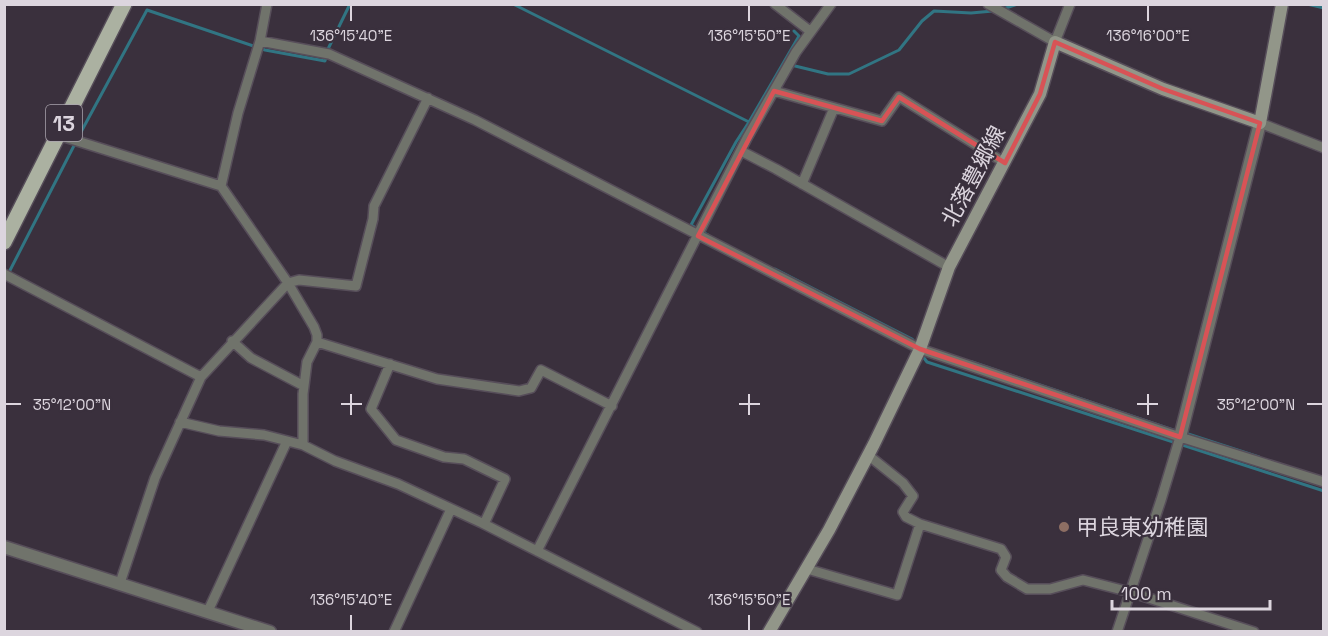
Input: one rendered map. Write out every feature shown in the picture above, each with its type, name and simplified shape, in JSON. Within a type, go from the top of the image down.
[{"type":"main road","name":"13","points":[[4,242],[124,4]]},
{"type":"main road","points":[[1055,42],[1163,88],[1260,123],[1282,4]]},
{"type":"main road","name":"北落豊郷線","points":[[769,632],[830,530],[920,349],[949,267],[1040,94],[1055,42]]},
{"type":"street","points":[[221,186],[238,113],[260,41],[267,4]]},
{"type":"street","points":[[775,4],[810,31]]},
{"type":"street","points":[[537,551],[741,151],[810,31],[831,4]]},
{"type":"street","points":[[988,4],[1055,42],[1070,4]]},
{"type":"street","points":[[260,41],[329,54],[428,98],[920,349],[1180,437],[1323,482]]},
{"type":"street","points":[[774,91],[882,121],[899,97],[1005,163]]},
{"type":"street","points":[[120,583],[155,478],[201,376],[288,283],[299,280],[356,286],[373,219],[374,206],[428,98]]},
{"type":"street","points":[[802,184],[834,108]]},
{"type":"street","points":[[1117,632],[1180,437],[1260,123],[1323,148]]},
{"type":"street","points":[[58,135],[221,186],[288,283],[314,327],[317,342],[307,362],[304,386],[303,445]]},
{"type":"street","points":[[741,151],[949,267]]},
{"type":"street","points":[[4,274],[201,376]]},
{"type":"street","points":[[232,341],[251,358],[304,386]]},
{"type":"street","points":[[317,342],[437,379],[519,391],[531,388],[541,370],[612,406]]},
{"type":"street","points":[[390,364],[371,409],[396,440],[444,457],[464,459],[506,479],[484,524]]},
{"type":"street","points":[[180,422],[219,431],[264,435],[303,445],[398,484],[484,524],[698,632]]},
{"type":"street","points":[[208,611],[287,441]]},
{"type":"street","points":[[868,455],[903,483],[913,496],[903,512],[906,517],[920,524],[1000,549],[1006,557],[1001,570],[1007,577],[1027,589],[1050,589],[1083,580],[1130,592],[1254,632]]},
{"type":"street","points":[[394,632],[452,509]]},
{"type":"street","points":[[807,569],[897,594],[920,524]]},
{"type":"street","points":[[4,547],[270,632]]},
{"type":"highlighted area","points":[[1055,42],[1163,89],[1260,123],[1180,437],[920,349],[698,236],[774,91],[882,121],[899,97],[1005,163],[1040,94]]},
{"type":"waterway","points":[[4,282],[147,10],[265,50],[325,61],[328,49],[350,4]]},
{"type":"waterway","points":[[513,4],[749,122],[799,36],[794,31]]},
{"type":"waterway","points":[[1003,9],[1018,4]]},
{"type":"waterway","points":[[1307,4],[1324,8]]},
{"type":"waterway","points":[[791,65],[828,74],[849,74],[899,50],[922,21],[934,11],[971,13],[993,11]]},
{"type":"waterway","points":[[708,235],[691,225],[749,122]]},
{"type":"waterway","points":[[775,269],[912,339],[915,343]]},
{"type":"waterway","points":[[921,354],[927,362],[1324,491]]},
{"type":"waterway","points":[[972,362],[1179,432]]},
{"type":"waterway","points":[[1185,433],[1259,457]]},
{"type":"place","name":"甲良東幼稚園","points":[[1064,527]]}]
